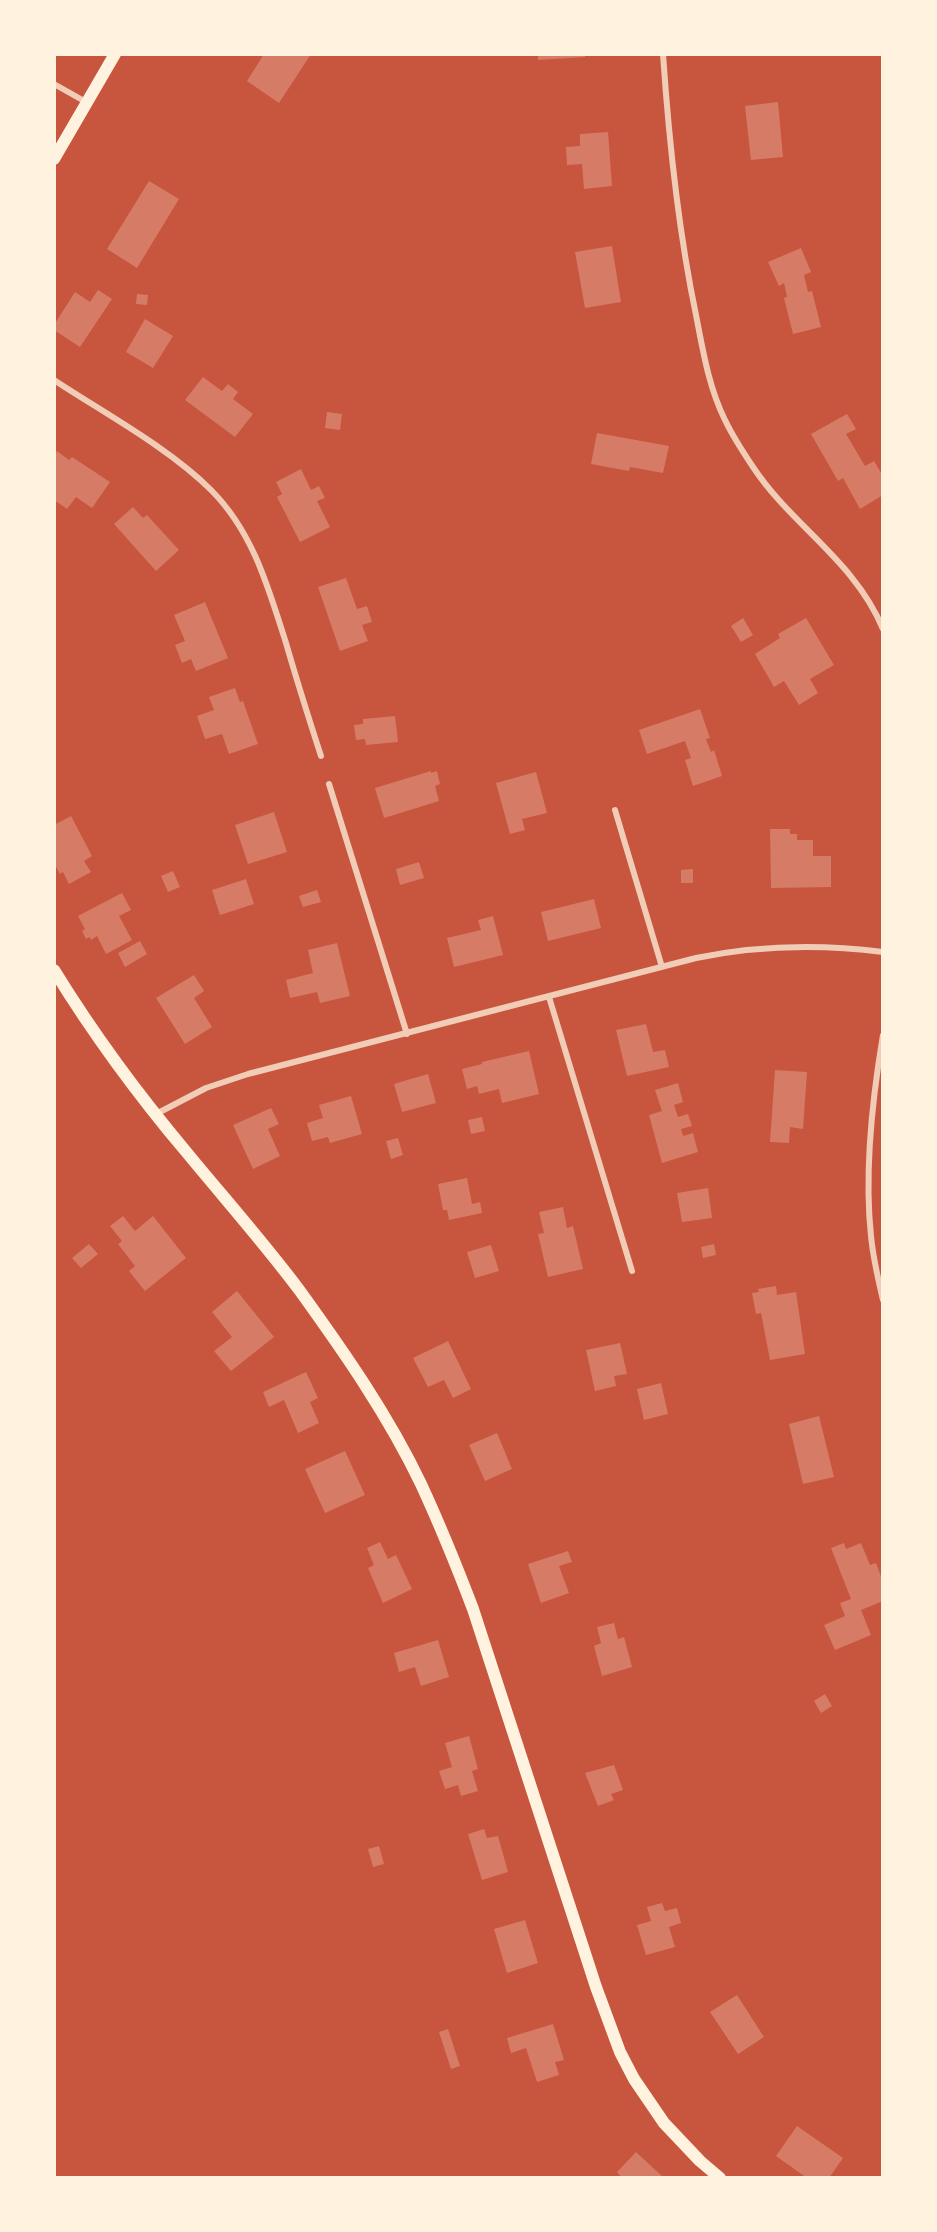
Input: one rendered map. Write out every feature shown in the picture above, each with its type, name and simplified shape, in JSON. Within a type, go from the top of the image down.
[{"type":"main road","points":[[54,159],[115,54]]},
{"type":"main road","points":[[54,970],[119,1068],[245,1221],[299,1291],[381,1411],[406,1455],[452,1553],[473,1609],[596,1987],[620,2052],[634,2079],[664,2123],[700,2161],[720,2178]]},
{"type":"street","points":[[663,54],[682,248],[713,390],[725,420],[760,476],[851,574],[881,617],[883,629]]},
{"type":"street","points":[[54,84],[86,102]]},
{"type":"street","points":[[54,380],[185,467],[212,491],[236,519],[254,551],[268,585],[321,756]]},
{"type":"street","points":[[329,784],[407,1034]]},
{"type":"street","points":[[615,810],[662,966]]},
{"type":"street","points":[[156,1114],[189,1096],[230,1080],[662,966],[724,952],[816,946],[883,952]]},
{"type":"street","points":[[549,997],[632,1271]]},
{"type":"street","points":[[883,1035],[873,1116],[869,1210],[874,1255],[883,1300]]},
{"type":"building","points":[[264,54],[311,54],[279,103],[247,81]]},
{"type":"building","points":[[538,54],[585,54],[585,57],[538,60]]},
{"type":"building","points":[[778,102],[783,157],[751,160],[745,106]]},
{"type":"building","points":[[608,132],[612,186],[584,189],[582,164],[567,165],[566,147],[580,146],[580,134]]},
{"type":"building","points":[[149,181],[179,199],[137,268],[107,249]]},
{"type":"building","points":[[612,246],[621,302],[585,308],[575,252]]},
{"type":"building","points":[[801,248],[811,272],[804,275],[808,292],[812,291],[821,327],[793,334],[784,298],[787,297],[784,283],[779,286],[768,262]]},
{"type":"building","points":[[98,290],[112,299],[80,347],[54,330],[54,325],[75,292],[90,302]]},
{"type":"building","points":[[137,294],[148,295],[147,305],[136,304]]},
{"type":"building","points":[[145,319],[173,336],[153,368],[126,352]]},
{"type":"building","points":[[203,377],[222,391],[228,384],[238,392],[233,399],[253,414],[235,437],[185,400]]},
{"type":"building","points":[[327,412],[342,414],[340,430],[325,428]]},
{"type":"building","points":[[847,414],[856,429],[846,434],[865,466],[874,461],[883,476],[883,495],[860,509],[843,478],[838,481],[811,434]]},
{"type":"building","points":[[597,433],[669,446],[663,473],[630,467],[629,471],[591,464]]},
{"type":"building","points":[[57,451],[69,460],[72,457],[110,482],[92,508],[76,497],[67,509],[54,500],[54,455]]},
{"type":"building","points":[[301,469],[311,490],[319,486],[325,498],[317,501],[330,527],[300,542],[277,497],[282,494],[276,482]]},
{"type":"building","points":[[133,507],[143,518],[147,515],[179,550],[156,571],[114,524]]},
{"type":"building","points":[[346,578],[357,609],[367,606],[372,622],[362,625],[368,641],[340,651],[318,587]]},
{"type":"building","points":[[205,602],[228,658],[196,671],[191,659],[182,663],[175,645],[185,641],[174,615]]},
{"type":"building","points":[[743,618],[753,635],[741,642],[731,626]]},
{"type":"building","points":[[806,618],[834,665],[810,679],[818,693],[799,705],[784,681],[774,687],[755,654],[780,638],[778,634]]},
{"type":"building","points":[[235,688],[240,702],[243,701],[258,744],[229,754],[222,734],[205,739],[197,716],[214,710],[209,697]]},
{"type":"building","points":[[700,709],[710,738],[706,739],[711,752],[714,750],[722,776],[693,786],[685,760],[691,758],[685,741],[647,754],[639,730]]},
{"type":"building","points":[[395,716],[398,742],[366,745],[365,739],[356,740],[354,725],[363,724],[363,719]]},
{"type":"building","points":[[431,771],[431,773],[437,771],[440,784],[435,786],[439,801],[384,818],[375,788]]},
{"type":"building","points":[[536,772],[547,813],[522,819],[525,830],[510,834],[496,783]]},
{"type":"building","points":[[274,812],[287,852],[248,864],[235,825]]},
{"type":"building","points":[[71,816],[92,856],[84,861],[91,872],[69,884],[63,872],[60,874],[54,863],[54,825]]},
{"type":"building","points":[[770,829],[790,829],[790,834],[797,834],[797,840],[813,840],[813,856],[831,856],[831,887],[771,888]]},
{"type":"building","points":[[419,862],[424,878],[400,885],[396,869]]},
{"type":"building","points":[[693,869],[693,883],[681,883],[681,870]]},
{"type":"building","points":[[173,871],[180,887],[168,892],[161,876]]},
{"type":"building","points":[[246,879],[254,904],[220,915],[212,890]]},
{"type":"building","points":[[317,890],[321,902],[303,907],[299,896]]},
{"type":"building","points":[[122,893],[131,910],[119,916],[132,940],[106,954],[97,936],[91,940],[90,937],[86,939],[82,931],[85,929],[78,916]]},
{"type":"building","points":[[594,899],[601,928],[548,941],[541,912]]},
{"type":"building","points":[[493,916],[503,955],[454,967],[447,938],[481,930],[478,920]]},
{"type":"building","points":[[140,941],[147,954],[125,967],[118,953]]},
{"type":"building","points":[[337,943],[350,996],[320,1003],[317,992],[290,998],[286,980],[313,973],[308,950]]},
{"type":"building","points":[[194,975],[204,991],[194,998],[212,1027],[185,1044],[156,998]]},
{"type":"building","points":[[646,1024],[653,1052],[665,1050],[669,1067],[627,1076],[616,1030]]},
{"type":"building","points":[[529,1051],[539,1094],[502,1103],[499,1089],[479,1094],[477,1086],[467,1089],[462,1069]]},
{"type":"building","points":[[775,1070],[807,1072],[803,1129],[790,1127],[789,1143],[770,1142]]},
{"type":"building","points":[[428,1074],[436,1103],[402,1112],[394,1084]]},
{"type":"building","points":[[678,1083],[683,1102],[674,1105],[678,1117],[688,1114],[692,1126],[681,1129],[683,1136],[693,1133],[698,1152],[662,1163],[649,1115],[662,1111],[655,1090]]},
{"type":"building","points":[[351,1096],[362,1134],[330,1143],[328,1137],[312,1141],[307,1123],[323,1118],[319,1105]]},
{"type":"building","points":[[271,1108],[279,1124],[268,1129],[280,1156],[253,1169],[233,1125]]},
{"type":"building","points":[[482,1117],[485,1131],[471,1134],[468,1120]]},
{"type":"building","points":[[398,1138],[403,1155],[391,1159],[386,1141]]},
{"type":"building","points":[[467,1178],[472,1204],[480,1202],[482,1213],[449,1220],[447,1210],[443,1210],[438,1184]]},
{"type":"building","points":[[708,1188],[712,1218],[682,1222],[677,1193]]},
{"type":"building","points":[[563,1207],[567,1228],[573,1226],[583,1269],[548,1277],[538,1234],[544,1233],[539,1212]]},
{"type":"building","points":[[123,1216],[135,1231],[153,1216],[186,1258],[145,1291],[129,1271],[135,1266],[118,1244],[122,1241],[110,1226]]},
{"type":"building","points":[[89,1244],[98,1254],[81,1268],[72,1258]]},
{"type":"building","points":[[714,1244],[716,1255],[703,1258],[701,1247]]},
{"type":"building","points":[[491,1245],[499,1271],[475,1278],[467,1252]]},
{"type":"building","points":[[776,1286],[777,1295],[796,1292],[805,1354],[770,1360],[761,1313],[756,1314],[752,1293],[759,1292],[758,1289]]},
{"type":"building","points":[[237,1291],[274,1337],[231,1371],[214,1351],[232,1337],[212,1312]]},
{"type":"building","points":[[448,1341],[471,1389],[453,1398],[444,1380],[428,1387],[413,1358]]},
{"type":"building","points":[[620,1343],[627,1374],[614,1376],[616,1386],[595,1391],[586,1350]]},
{"type":"building","points":[[306,1372],[318,1398],[310,1402],[319,1423],[298,1433],[284,1400],[269,1407],[263,1392]]},
{"type":"building","points":[[661,1383],[668,1414],[644,1420],[637,1389]]},
{"type":"building","points":[[819,1416],[834,1477],[803,1484],[789,1424]]},
{"type":"building","points":[[497,1433],[512,1469],[485,1481],[469,1445]]},
{"type":"building","points":[[345,1451],[365,1495],[325,1513],[305,1469]]},
{"type":"building","points":[[380,1542],[388,1559],[396,1555],[412,1589],[383,1603],[368,1568],[374,1565],[367,1548]]},
{"type":"building","points":[[844,1543],[846,1549],[861,1543],[870,1565],[876,1563],[883,1582],[883,1601],[861,1610],[871,1635],[835,1650],[824,1625],[845,1616],[840,1603],[851,1599],[831,1548]]},
{"type":"building","points":[[568,1551],[572,1562],[559,1566],[569,1593],[541,1603],[528,1564]]},
{"type":"building","points":[[614,1623],[618,1639],[624,1637],[632,1667],[602,1676],[594,1646],[601,1643],[597,1627]]},
{"type":"building","points":[[438,1640],[449,1677],[421,1686],[415,1667],[399,1672],[394,1653]]},
{"type":"building","points":[[825,1694],[832,1706],[821,1713],[814,1701]]},
{"type":"building","points":[[469,1736],[478,1769],[472,1771],[478,1791],[461,1796],[458,1785],[445,1789],[439,1771],[452,1767],[445,1743]]},
{"type":"building","points":[[614,1765],[623,1790],[611,1794],[614,1800],[598,1806],[585,1773]]},
{"type":"building","points":[[484,1829],[487,1838],[498,1836],[508,1872],[482,1880],[468,1834]]},
{"type":"building","points":[[379,1846],[384,1864],[373,1867],[368,1849]]},
{"type":"building","points":[[662,1903],[665,1911],[677,1908],[681,1923],[669,1927],[675,1947],[646,1955],[637,1925],[651,1921],[647,1907]]},
{"type":"building","points":[[525,1920],[538,1963],[507,1973],[494,1929]]},
{"type":"building","points":[[737,1995],[764,2037],[738,2054],[710,2012]]},
{"type":"building","points":[[553,2024],[564,2060],[555,2062],[559,2075],[537,2082],[526,2048],[511,2053],[507,2038]]},
{"type":"building","points":[[448,2029],[460,2066],[451,2069],[439,2032]]},
{"type":"building","points":[[797,2126],[843,2158],[829,2178],[807,2178],[776,2156]]},
{"type":"building","points":[[636,2152],[664,2178],[622,2178],[617,2172]]}]
